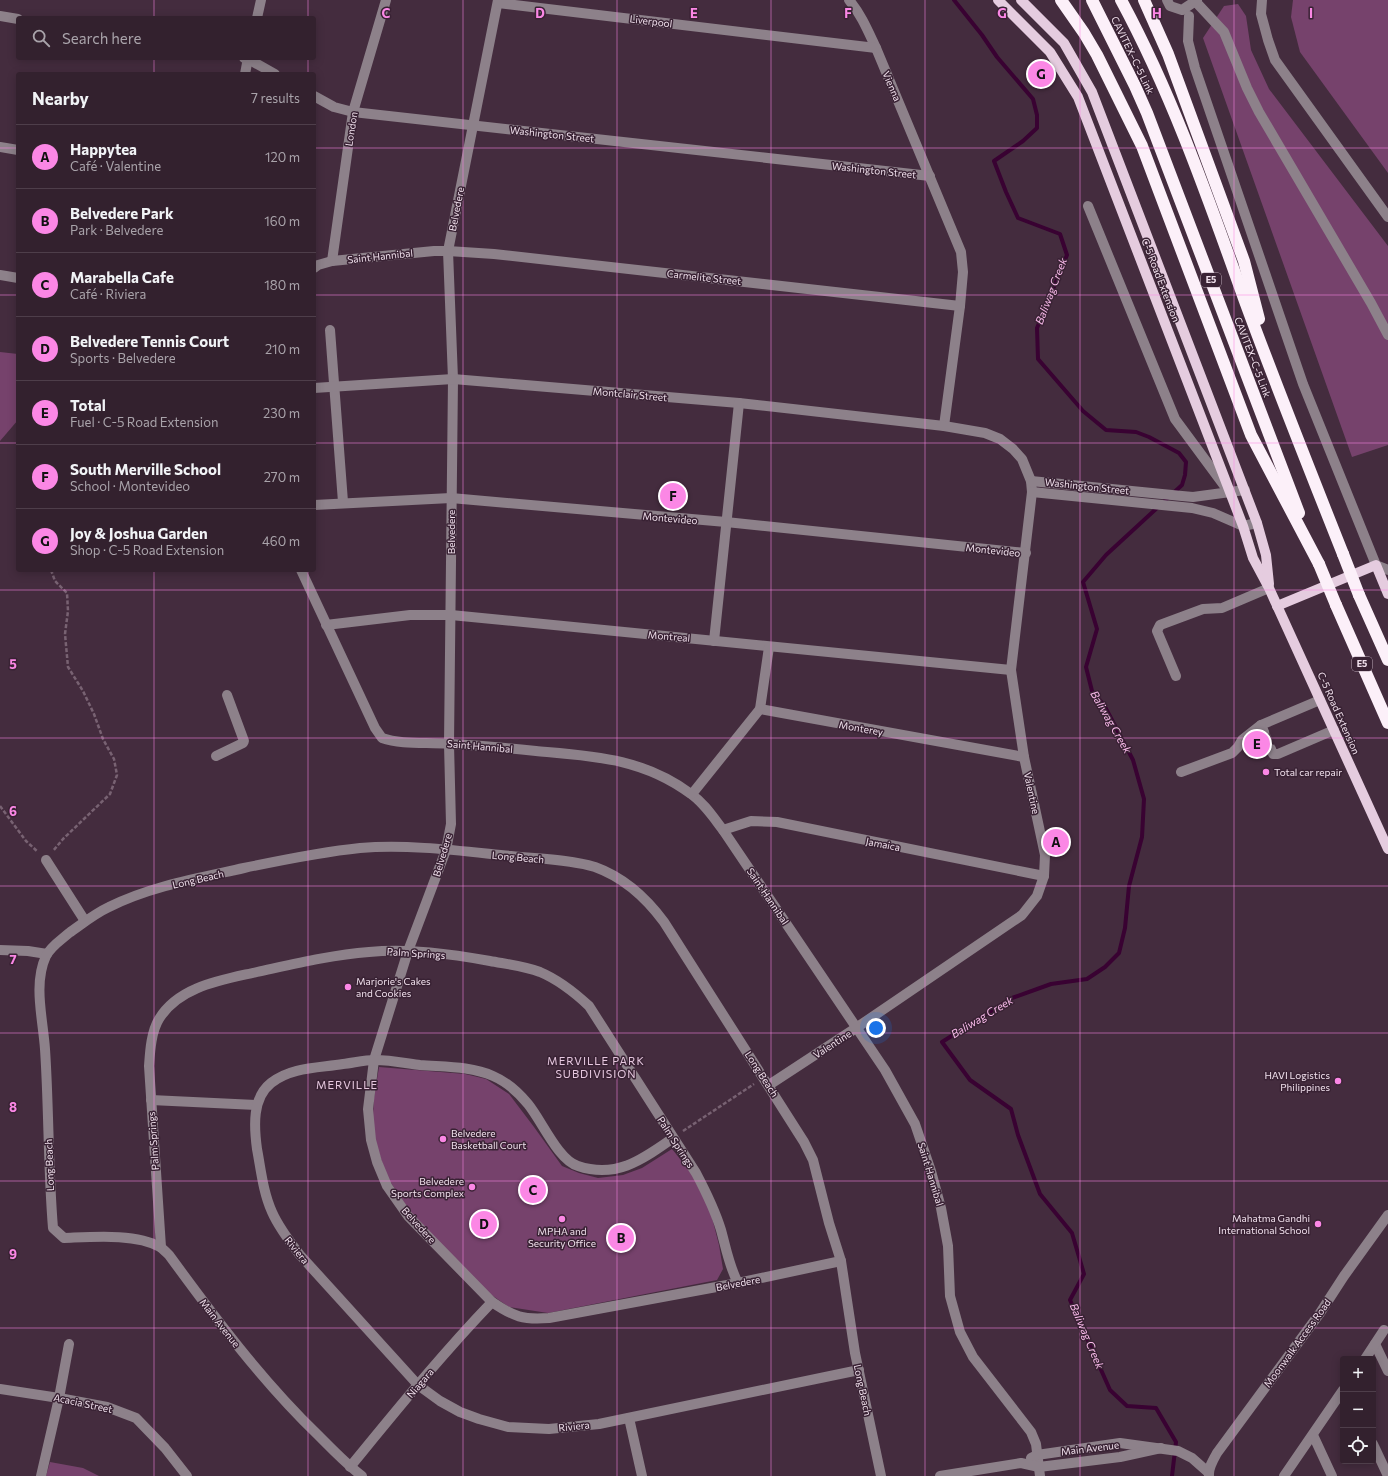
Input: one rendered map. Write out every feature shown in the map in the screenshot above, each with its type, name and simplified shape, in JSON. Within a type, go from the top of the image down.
[{"type":"highway","points":[[1061,0],[1097,55],[1142,146],[1251,435],[1319,564]]},
{"type":"highway","name":"CAVITEX–C-5 Link","points":[[1092,0],[1135,86],[1149,120],[1319,564],[1388,723]]},
{"type":"highway","name":"CAVITEX–C-5 Link","points":[[1121,0],[1150,57],[1190,151],[1278,392],[1343,554],[1388,660]]},
{"type":"highway","points":[[1144,0],[1168,54],[1244,261],[1278,392]]},
{"type":"main road","name":"C-5 Road Extension","points":[[998,0],[1050,52],[1078,97],[1243,526],[1253,558],[1278,606],[1388,849]]},
{"type":"main road","name":"C-5 Road Extension","points":[[1021,0],[1064,43],[1092,92],[1257,523],[1266,555],[1269,588]]},
{"type":"main road","points":[[1278,606],[1376,565],[1388,594]]},
{"type":"street","points":[[257,16],[261,0]]},
{"type":"street","name":"London","points":[[332,261],[353,112],[386,0]]},
{"type":"street","name":"Vienna","points":[[848,0],[857,9],[876,48],[930,176]]},
{"type":"street","points":[[1167,0],[1170,6],[1182,10],[1196,1],[1224,32],[1247,88],[1259,112],[1371,303],[1388,335]]},
{"type":"street","points":[[1262,0],[1261,14],[1275,60],[1388,217]]},
{"type":"street","name":"Liverpool","points":[[498,1],[876,48]]},
{"type":"street","name":"Belvedere","points":[[498,1],[472,124],[448,251],[453,379],[449,744],[451,824],[446,850],[408,951],[374,1060],[368,1109],[371,1140],[377,1162],[387,1186],[408,1216],[492,1302],[509,1313],[522,1318],[542,1319],[738,1283],[841,1261]]},
{"type":"street","points":[[0,16],[16,19]]},
{"type":"street","points":[[1189,16],[1189,45],[1201,87],[1303,384],[1376,565],[1388,570]]},
{"type":"street","points":[[245,72],[247,60]]},
{"type":"street","points":[[250,60],[272,72]]},
{"type":"street","name":"Washington Street","points":[[316,97],[334,107],[353,112],[930,176],[961,252],[963,272],[944,426],[985,432],[1000,439],[1022,459],[1032,480],[1152,493],[1182,501],[1243,526]]},
{"type":"street","points":[[0,147],[16,150]]},
{"type":"street","points":[[1088,206],[1175,419],[1229,492]]},
{"type":"street","name":"Saint Hannibal","points":[[316,266],[332,261],[448,251]]},
{"type":"street","name":"Carmelite Street","points":[[448,251],[494,254],[960,306]]},
{"type":"street","points":[[0,276],[16,278]]},
{"type":"street","points":[[330,330],[344,502]]},
{"type":"street","name":"Montclair Street","points":[[316,388],[453,379],[739,403],[944,426]]},
{"type":"street","points":[[714,640],[739,403]]},
{"type":"street","name":"Valentine","points":[[766,1081],[856,1028],[1022,915],[1037,896],[1044,876],[1046,855],[1024,757],[1011,670],[1026,553],[1032,480]]},
{"type":"street","name":"Washington Street","points":[[1032,492],[1150,503],[1182,501],[1193,497],[1245,490]]},
{"type":"street","name":"Montevideo","points":[[316,505],[344,502],[451,498],[726,522],[1026,553]]},
{"type":"street","points":[[1243,526],[1257,523]]},
{"type":"street","name":"Saint Hannibal","points":[[302,572],[375,728],[382,738],[394,741],[590,755],[622,761],[644,768],[669,779],[692,794],[708,810],[885,1070],[915,1124],[927,1157],[941,1208],[948,1246],[950,1296],[960,1332],[973,1357],[1031,1432],[1036,1444],[1039,1472]]},
{"type":"street","points":[[1176,676],[1157,630],[1160,625],[1203,609],[1222,608],[1269,588]]},
{"type":"street","name":"Montreal","points":[[326,625],[410,615],[451,615],[1011,670]]},
{"type":"street","points":[[692,794],[760,710],[769,646]]},
{"type":"street","points":[[216,756],[243,743],[244,741],[227,695]]},
{"type":"street","points":[[1181,772],[1232,752],[1238,747],[1242,740],[1262,728],[1320,700]]},
{"type":"street","name":"Monterey","points":[[760,710],[1024,757]]},
{"type":"street","points":[[1271,749],[1273,754],[1278,754],[1334,730]]},
{"type":"street","name":"Jamaica","points":[[723,830],[751,821],[777,822],[1044,876]]},
{"type":"street","name":"Long Beach","points":[[161,1247],[150,1242],[119,1237],[64,1238],[53,1228],[50,1196],[45,1048],[39,990],[42,966],[47,954],[54,944],[85,921],[108,908],[128,899],[181,882],[292,858],[360,848],[383,847],[446,850],[574,862],[597,868],[636,891],[651,905],[664,922],[766,1081],[804,1142],[813,1160],[829,1223],[841,1261],[858,1370],[881,1476]]},
{"type":"street","points":[[46,860],[85,921]]},
{"type":"street","points":[[0,950],[28,951],[47,954]]},
{"type":"street","name":"Palm Springs","points":[[161,1247],[149,1066],[150,1045],[158,1020],[172,1004],[184,994],[203,986],[306,961],[368,952],[408,951],[472,958],[520,966],[539,972],[558,981],[573,990],[589,1006],[696,1173],[709,1198],[721,1231],[732,1272],[738,1283]]},
{"type":"street","name":"Riviera","points":[[673,1138],[647,1156],[628,1166],[610,1170],[592,1170],[576,1166],[564,1156],[528,1105],[512,1087],[494,1076],[476,1071],[374,1060],[298,1070],[283,1076],[270,1084],[262,1094],[257,1104],[255,1119],[255,1135],[264,1190],[272,1212],[283,1233],[300,1256],[418,1385],[440,1401],[460,1412],[508,1427],[549,1429],[599,1424],[858,1370]]},
{"type":"street","points":[[151,1100],[257,1104]]},
{"type":"street","name":"Moonwalk Access Road","points":[[1209,1474],[1212,1462],[1217,1453],[1320,1313],[1344,1276],[1388,1215]]},
{"type":"street","name":"Main Avenue","points":[[161,1247],[274,1390],[293,1411],[362,1476]]},
{"type":"street","name":"Niagara","points":[[350,1466],[418,1385],[492,1302]]},
{"type":"street","points":[[1367,1356],[1384,1330]]},
{"type":"street","points":[[41,1476],[59,1398],[69,1344]]},
{"type":"street","points":[[1375,1344],[1388,1372]]},
{"type":"street","name":"Acacia Street","points":[[0,1389],[107,1407],[136,1418],[165,1448],[187,1476]]},
{"type":"street","points":[[1284,1476],[1342,1392]]},
{"type":"street","points":[[629,1418],[642,1476]]},
{"type":"street","points":[[1313,1435],[1332,1476]]},
{"type":"street","name":"Main Avenue","points":[[940,1476],[1021,1463],[1037,1455],[1120,1443],[1178,1451],[1192,1458],[1209,1474]]},
{"type":"street","name":"Main Avenue","points":[[1021,1463],[1039,1472],[1161,1448]]},
{"type":"street","points":[[1376,1450],[1388,1476]]},
{"type":"path","points":[[0,806],[26,841],[46,860],[63,839],[110,794],[117,775],[114,759],[103,740],[94,714],[83,691],[68,667],[65,634],[68,611],[67,593],[55,581],[52,572]]},
{"type":"path","points":[[673,1138],[766,1081]]},
{"type":"shaded area","points":[[1293,0],[1388,0],[1388,173],[1300,52],[1291,17]]},
{"type":"shaded area","points":[[1238,4],[1246,16],[1251,50],[1269,89],[1388,246],[1388,445],[1352,457],[1203,38],[1224,6]]},
{"type":"shaded area","points":[[0,352],[16,354],[16,422],[0,441]]},
{"type":"shaded area","points":[[379,1067],[465,1074],[486,1079],[509,1094],[562,1166],[579,1173],[598,1178],[623,1175],[642,1168],[672,1149],[705,1190],[719,1245],[723,1269],[717,1280],[548,1313],[509,1307],[490,1294],[420,1226],[387,1177],[372,1132],[374,1098]]},
{"type":"shaded area","points":[[50,1462],[83,1468],[99,1476],[46,1476]]},
{"type":"waterway","name":"Baliwag Creek","points":[[954,0],[982,35],[997,57],[1033,99],[1037,115],[1037,128],[1023,141],[994,161],[1018,218],[1060,234],[1067,255],[1037,328],[1038,359],[1083,411],[1106,430],[1136,432],[1149,437],[1179,453],[1186,462],[1185,475],[1182,485],[1106,555],[1083,582],[1097,629],[1086,667],[1092,691],[1104,705],[1133,760],[1144,799],[1142,837],[1129,886],[1125,928],[1119,953],[1105,967],[1087,979],[1051,984],[1012,998],[942,1042],[970,1080],[1011,1109],[1018,1135],[1040,1194],[1072,1233],[1084,1274],[1070,1300],[1110,1390],[1127,1406],[1156,1408],[1176,1442],[1172,1476]]},
{"type":"tunnel","points":[[1264,732],[1271,749]]},
{"type":"place","name":"Joy & Joshua Garden","points":[[1041,74]]},
{"type":"place","name":"South Merville School","points":[[673,496]]},
{"type":"place","name":"Total","points":[[1257,744]]},
{"type":"place","name":"Total car repair","points":[[1266,772]]},
{"type":"place","name":"Happytea","points":[[1056,842]]},
{"type":"place","name":"Marjorie's Cakes and Cookies","points":[[348,987]]},
{"type":"place","name":"HAVI Logistics Philippines","points":[[1338,1081]]},
{"type":"place","name":"Belvedere Basketball Court","points":[[443,1139]]},
{"type":"place","name":"Belvedere Sports Complex","points":[[472,1187]]},
{"type":"place","name":"Marabella Cafe","points":[[533,1190]]},
{"type":"place","name":"MPHA and Security Office","points":[[562,1219]]},
{"type":"place","name":"Belvedere Tennis Court","points":[[484,1224]]},
{"type":"place","name":"Mahatma Gandhi International School","points":[[1318,1224]]},
{"type":"place","name":"Belvedere Park","points":[[621,1238]]},
{"type":"district","name":"MERVILLE PARK SUBDIVISION","points":[[596,1067]]},
{"type":"district","name":"MERVILLE","points":[[347,1085]]}]
